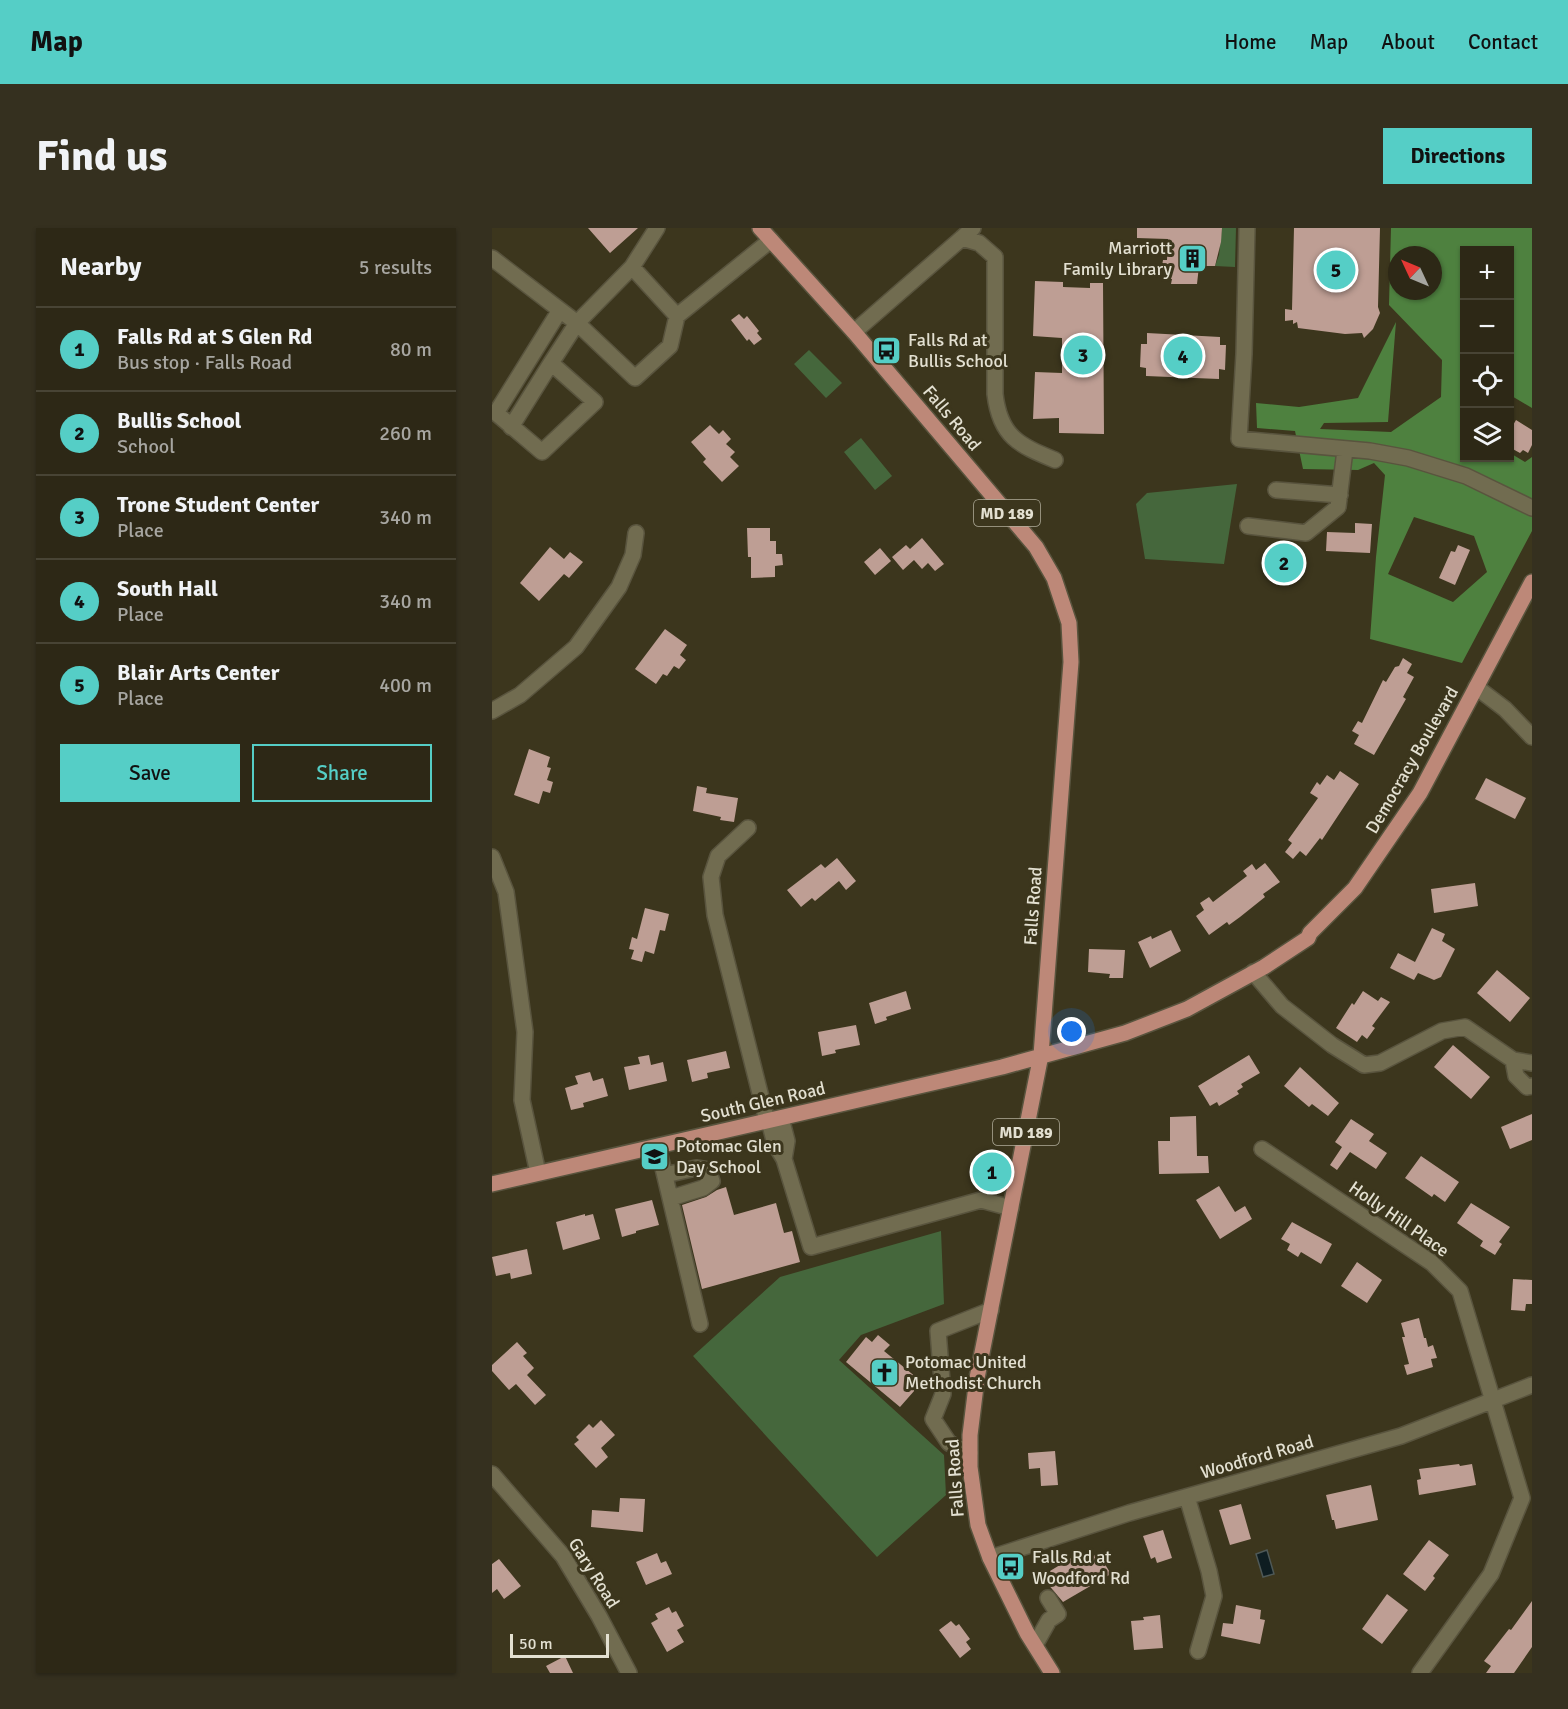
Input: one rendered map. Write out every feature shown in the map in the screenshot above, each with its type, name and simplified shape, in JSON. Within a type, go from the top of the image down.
[{"type":"main road","name":"Falls Road","points":[[760,228],[854,333],[1036,547],[1054,578],[1069,623],[1071,662],[1041,1055],[977,1378],[970,1435],[978,1525],[990,1558],[1020,1619],[1052,1673]]},
{"type":"main road","name":"Democracy Boulevard","points":[[1041,1055],[1125,1033],[1176,1013],[1253,972],[1308,938],[1310,933],[1355,888],[1420,793],[1532,582]]},
{"type":"main road","name":"South Glen Road","points":[[492,1184],[1002,1067],[1041,1055]]},
{"type":"street","points":[[511,427],[577,323],[632,267],[657,228]]},
{"type":"street","points":[[1247,228],[1239,439],[1408,458],[1467,476],[1532,508]]},
{"type":"street","points":[[854,333],[967,233],[995,257],[997,413],[1007,430],[1018,442],[1055,460]]},
{"type":"street","points":[[492,258],[577,323],[636,378],[670,346],[677,316],[771,240]]},
{"type":"street","points":[[632,267],[677,316]]},
{"type":"street","points":[[551,363],[595,402],[542,452],[496,413],[560,310]]},
{"type":"street","points":[[1248,526],[1306,533],[1338,507],[1345,450]]},
{"type":"street","points":[[1276,490],[1340,495]]},
{"type":"street","points":[[492,711],[520,695],[576,647],[619,587],[633,555],[636,533]]},
{"type":"street","points":[[1476,687],[1505,709],[1532,737]]},
{"type":"street","points":[[748,828],[717,856],[711,877],[715,915],[773,1120],[787,1141],[784,1159],[811,1247],[981,1200],[1011,1208]]},
{"type":"street","points":[[492,857],[506,892],[525,1032],[522,1100],[538,1173]]},
{"type":"street","points":[[1253,972],[1282,1006],[1332,1045],[1364,1065],[1380,1063],[1442,1031],[1465,1028],[1513,1060],[1532,1063]]},
{"type":"street","points":[[1513,1060],[1516,1076],[1527,1087],[1532,1086]]},
{"type":"street","points":[[658,1147],[700,1324]]},
{"type":"street","name":"Holly Hill Place","points":[[1262,1149],[1432,1263],[1460,1291],[1522,1498],[1491,1574],[1420,1673]]},
{"type":"street","points":[[665,1174],[696,1168],[708,1170],[712,1181],[703,1188],[671,1198]]},
{"type":"street","points":[[970,1453],[949,1443],[933,1419],[943,1394],[938,1330],[991,1310]]},
{"type":"street","name":"Woodford Road","points":[[990,1558],[1187,1497],[1401,1436],[1532,1385]]},
{"type":"street","name":"Gary Road","points":[[492,1474],[563,1556],[629,1673]]},
{"type":"street","points":[[1187,1497],[1214,1596],[1198,1651]]},
{"type":"street","points":[[1035,1645],[1050,1620],[1058,1614],[1048,1598]]},
{"type":"street","points":[[1020,1619],[1050,1620]]},
{"type":"green space","points":[[1222,228],[1236,228],[1235,267],[1215,266],[1219,255]]},
{"type":"green space","points":[[1391,228],[1532,228],[1532,408],[1514,397],[1514,246],[1460,246],[1460,462],[1514,462],[1514,455],[1525,462],[1532,457],[1532,531],[1462,663],[1370,639],[1385,475],[1374,463],[1358,470],[1303,469],[1295,431],[1257,428],[1256,403],[1299,407],[1358,398],[1396,322],[1388,422],[1324,423],[1320,429],[1391,432],[1441,397],[1442,360],[1389,305],[1389,300],[1442,300],[1442,246],[1391,246]],"holes":[[[1414,517],[1474,536],[1487,572],[1453,602],[1388,574]]]},
{"type":"green space","points":[[809,350],[842,383],[826,398],[794,364]]},
{"type":"green space","points":[[861,438],[892,476],[875,490],[844,452]]},
{"type":"green space","points":[[1237,484],[1224,564],[1145,559],[1136,504],[1147,493]]},
{"type":"green space","points":[[941,1231],[944,1304],[861,1335],[839,1360],[944,1455],[946,1495],[877,1557],[693,1356],[780,1277]]},
{"type":"shaded area","points":[[1267,1550],[1274,1574],[1263,1577],[1256,1554]]},
{"type":"building","points":[[588,228],[638,228],[610,253]]},
{"type":"building","name":"Marriott Family Library","points":[[1137,228],[1222,228],[1215,266],[1199,266],[1197,284],[1171,284],[1172,279],[1166,279],[1162,266],[1163,260],[1167,260],[1168,239],[1137,238]]},
{"type":"building","points":[[1294,228],[1380,228],[1378,307],[1380,313],[1373,329],[1364,338],[1362,333],[1345,334],[1298,328],[1297,322],[1293,324],[1293,320],[1285,321],[1285,309],[1292,310]]},
{"type":"building","points":[[1035,281],[1063,282],[1063,287],[1090,288],[1090,283],[1103,283],[1104,434],[1059,433],[1059,418],[1033,419],[1035,372],[1062,373],[1062,338],[1033,336]]},
{"type":"building","points":[[739,314],[744,319],[747,316],[759,331],[757,333],[762,339],[754,345],[749,339],[747,341],[731,320]]},
{"type":"building","points":[[1147,333],[1220,337],[1220,345],[1226,345],[1225,370],[1219,369],[1219,379],[1146,376],[1146,368],[1140,367],[1141,344],[1147,344]]},
{"type":"building","points":[[1516,420],[1532,430],[1532,445],[1528,453],[1523,450],[1520,453],[1514,450]]},
{"type":"building","points":[[710,425],[719,434],[723,430],[731,439],[726,444],[735,452],[730,457],[739,466],[722,482],[703,462],[706,459],[691,442]]},
{"type":"building","points":[[1355,523],[1372,524],[1370,553],[1326,551],[1327,532],[1355,533]]},
{"type":"building","points":[[747,528],[770,528],[770,541],[776,541],[776,554],[782,554],[783,565],[775,566],[775,577],[751,578]]},
{"type":"building","points":[[922,538],[944,564],[935,571],[928,563],[922,569],[914,560],[903,570],[892,557],[906,545],[910,549]]},
{"type":"building","points":[[1458,545],[1470,550],[1455,585],[1439,578],[1451,551],[1455,552]]},
{"type":"building","points":[[550,547],[564,559],[570,552],[583,562],[569,578],[564,574],[539,601],[520,583]]},
{"type":"building","points":[[880,548],[891,561],[875,575],[864,562]]},
{"type":"building","points":[[665,629],[687,645],[680,655],[686,660],[679,669],[674,666],[667,676],[663,674],[656,684],[635,669]]},
{"type":"building","points":[[1403,658],[1412,664],[1407,673],[1414,677],[1403,697],[1406,699],[1374,755],[1354,744],[1359,735],[1352,731],[1358,721],[1362,723],[1383,680],[1386,682]]},
{"type":"building","points":[[529,749],[550,757],[547,767],[551,768],[547,780],[553,782],[550,793],[543,791],[539,804],[514,795]]},
{"type":"building","points":[[1340,771],[1359,784],[1322,840],[1320,838],[1306,856],[1300,851],[1293,859],[1285,852],[1292,843],[1288,840],[1318,798],[1310,793],[1317,782],[1320,785],[1327,775],[1334,780]]},
{"type":"building","points":[[1486,778],[1526,798],[1515,819],[1475,799]]},
{"type":"building","points":[[697,786],[707,788],[706,793],[738,798],[734,822],[693,811]]},
{"type":"building","points":[[837,858],[856,881],[846,890],[839,881],[815,901],[812,898],[801,907],[787,890],[821,864],[825,868]]},
{"type":"building","points":[[1265,863],[1280,882],[1263,894],[1265,897],[1240,917],[1229,925],[1227,922],[1209,935],[1196,916],[1204,910],[1200,903],[1209,897],[1213,902],[1247,876],[1243,871],[1252,864],[1256,870]]},
{"type":"building","points":[[1475,883],[1478,906],[1434,913],[1431,889]]},
{"type":"building","points":[[645,908],[669,914],[665,931],[660,930],[654,954],[645,951],[642,962],[631,959],[634,950],[629,949],[632,937],[637,939]]},
{"type":"building","points":[[1432,928],[1445,934],[1442,941],[1455,949],[1441,977],[1434,980],[1418,973],[1414,980],[1390,968],[1398,953],[1415,962]]},
{"type":"building","points":[[1171,930],[1181,951],[1150,968],[1138,942],[1151,936],[1152,939]]},
{"type":"building","points":[[1089,949],[1125,950],[1123,978],[1109,978],[1110,974],[1088,972]]},
{"type":"building","points":[[1497,970],[1530,998],[1510,1022],[1477,993]]},
{"type":"building","points":[[906,991],[911,1009],[886,1017],[887,1020],[875,1024],[869,1003]]},
{"type":"building","points":[[1363,991],[1378,1001],[1381,997],[1390,1002],[1372,1026],[1375,1028],[1367,1039],[1362,1035],[1357,1042],[1336,1028],[1352,1003],[1354,1005]]},
{"type":"building","points":[[856,1025],[860,1045],[835,1050],[836,1053],[822,1056],[818,1032]]},
{"type":"building","points":[[1453,1045],[1490,1077],[1471,1099],[1434,1067]]},
{"type":"building","points":[[726,1051],[730,1068],[707,1073],[708,1078],[692,1082],[687,1060]]},
{"type":"building","points":[[649,1055],[651,1065],[663,1062],[667,1081],[629,1090],[624,1067],[640,1064],[638,1057]]},
{"type":"building","points":[[1249,1055],[1260,1073],[1241,1084],[1243,1087],[1237,1091],[1239,1094],[1219,1106],[1217,1102],[1210,1106],[1198,1086]]},
{"type":"building","points":[[1300,1067],[1339,1103],[1328,1116],[1312,1104],[1309,1107],[1284,1086]]},
{"type":"building","points":[[590,1072],[593,1081],[603,1078],[608,1096],[583,1103],[584,1107],[571,1110],[565,1088],[578,1084],[575,1076]]},
{"type":"building","points":[[1532,1114],[1532,1140],[1510,1149],[1501,1127]]},
{"type":"building","points":[[1196,1116],[1197,1156],[1208,1156],[1209,1173],[1159,1174],[1158,1141],[1170,1141],[1170,1117]]},
{"type":"building","points":[[1351,1119],[1374,1134],[1369,1141],[1387,1153],[1376,1169],[1350,1152],[1337,1170],[1330,1165],[1342,1147],[1335,1142]]},
{"type":"building","points":[[1421,1156],[1459,1182],[1445,1202],[1434,1194],[1432,1197],[1405,1178]]},
{"type":"building","points":[[1219,1186],[1235,1212],[1245,1206],[1252,1219],[1220,1239],[1196,1200]]},
{"type":"building","name":"Potomac Glen Day School","points":[[726,1187],[734,1215],[776,1203],[784,1233],[792,1231],[800,1262],[702,1289],[682,1205]]},
{"type":"building","points":[[652,1200],[659,1225],[622,1237],[615,1209]]},
{"type":"building","points":[[1471,1203],[1510,1227],[1499,1242],[1502,1244],[1495,1255],[1480,1246],[1483,1241],[1457,1223]]},
{"type":"building","points":[[585,1214],[585,1216],[593,1214],[600,1239],[563,1250],[556,1222]]},
{"type":"building","points":[[1292,1222],[1332,1244],[1321,1264],[1301,1252],[1298,1257],[1287,1250],[1290,1244],[1281,1239]]},
{"type":"building","points":[[527,1249],[532,1274],[511,1279],[510,1273],[496,1276],[492,1257]]},
{"type":"building","points":[[1357,1262],[1382,1280],[1367,1303],[1341,1286]]},
{"type":"building","points":[[1513,1279],[1532,1280],[1532,1304],[1526,1304],[1525,1311],[1511,1310]]},
{"type":"building","points":[[1419,1318],[1428,1347],[1433,1345],[1437,1358],[1431,1359],[1433,1367],[1407,1375],[1404,1365],[1409,1364],[1401,1323]]},
{"type":"building","name":"Potomac United Methodist Church","points":[[878,1335],[890,1345],[884,1351],[922,1382],[900,1407],[846,1362],[866,1337],[872,1342]]},
{"type":"building","points":[[517,1342],[527,1353],[523,1356],[534,1368],[527,1375],[546,1395],[535,1405],[516,1384],[509,1390],[492,1371],[492,1365]]},
{"type":"building","points":[[601,1420],[615,1435],[601,1448],[608,1457],[596,1468],[574,1444],[579,1440],[576,1437],[589,1424],[593,1428]]},
{"type":"building","points":[[1055,1451],[1058,1485],[1041,1486],[1040,1468],[1029,1469],[1028,1453]]},
{"type":"building","points":[[1459,1464],[1460,1466],[1472,1464],[1476,1485],[1419,1495],[1417,1480],[1421,1479],[1419,1469]]},
{"type":"building","points":[[1371,1485],[1378,1520],[1336,1529],[1326,1495]]},
{"type":"building","points":[[620,1498],[645,1499],[643,1532],[591,1527],[592,1510],[619,1512]]},
{"type":"building","points":[[1241,1504],[1251,1539],[1230,1545],[1219,1510]]},
{"type":"building","points":[[1163,1530],[1172,1558],[1157,1563],[1155,1557],[1151,1559],[1143,1536]]},
{"type":"building","points":[[1429,1540],[1449,1555],[1425,1591],[1403,1574]]},
{"type":"building","points":[[657,1553],[661,1563],[666,1561],[672,1574],[646,1585],[636,1562]]},
{"type":"building","points":[[1098,1553],[1111,1574],[1063,1602],[1047,1583],[1054,1578],[1050,1571],[1073,1557],[1078,1565]]},
{"type":"building","points":[[499,1559],[521,1586],[504,1599],[497,1589],[492,1593],[492,1564]]},
{"type":"building","points":[[1387,1594],[1408,1610],[1382,1644],[1362,1629]]},
{"type":"building","points":[[1532,1601],[1532,1647],[1514,1673],[1486,1673],[1491,1666],[1484,1661]]},
{"type":"building","points":[[1236,1605],[1261,1610],[1260,1619],[1265,1620],[1260,1644],[1221,1636],[1223,1623],[1233,1624]]},
{"type":"building","points":[[669,1607],[672,1613],[676,1611],[684,1626],[677,1630],[684,1642],[667,1652],[651,1623],[658,1619],[655,1614]]},
{"type":"building","points":[[1160,1615],[1163,1648],[1134,1650],[1131,1621]]},
{"type":"building","points":[[951,1621],[956,1626],[959,1624],[970,1639],[966,1642],[971,1649],[960,1658],[939,1630]]},
{"type":"building","points":[[565,1656],[573,1673],[550,1673],[546,1666]]},
{"type":"place","name":"Marriott Family Library","points":[[1193,258]]},
{"type":"place","name":"Blair Arts Center","points":[[1336,270]]},
{"type":"place","name":"Falls Rd at Bullis School","points":[[887,350]]},
{"type":"place","name":"Trone Student Center","points":[[1083,355]]},
{"type":"place","name":"South Hall","points":[[1183,356]]},
{"type":"place","name":"Bullis School","points":[[1284,563]]},
{"type":"place","name":"Potomac Glen Day School","points":[[655,1156]]},
{"type":"place","name":"Falls Rd at S Glen Rd","points":[[992,1172]]},
{"type":"place","name":"Potomac United Methodist Church","points":[[884,1372]]},
{"type":"place","name":"Falls Rd at Woodford Rd","points":[[1011,1567]]}]
